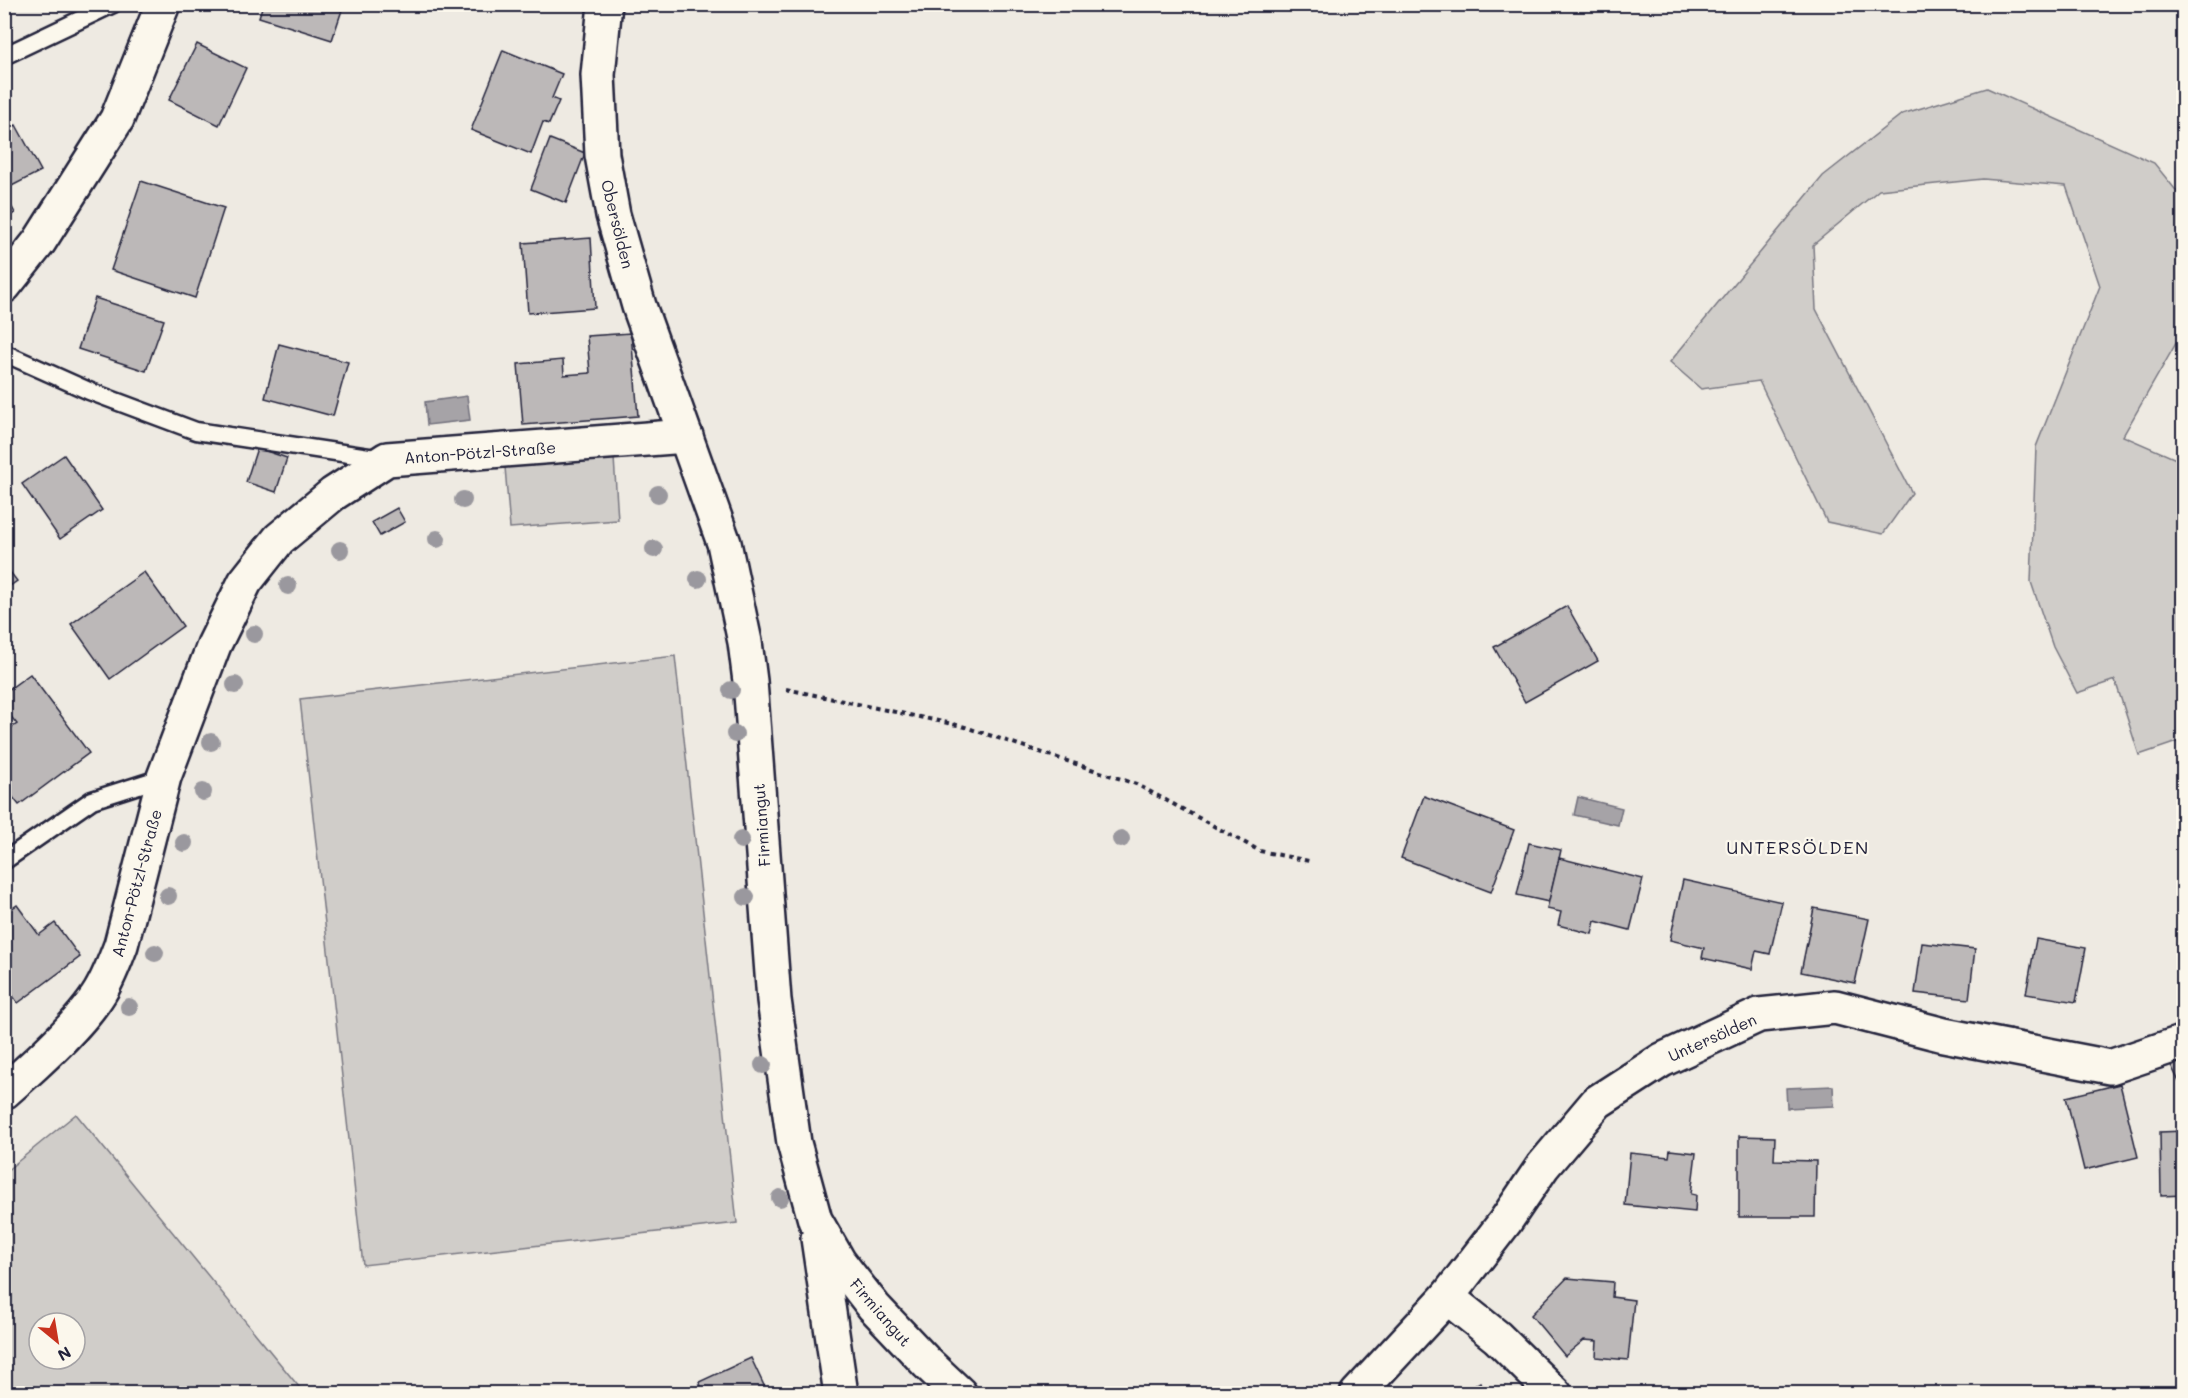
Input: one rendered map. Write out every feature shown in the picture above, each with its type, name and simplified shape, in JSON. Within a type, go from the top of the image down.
[{"type":"street","points":[[4,286],[39,242],[117,119],[163,4]]},
{"type":"street","name":"Obersölden","points":[[605,4],[598,75],[602,155],[613,215],[639,306],[686,436]]},
{"type":"street","name":"Anton-Pötzl-Straße","points":[[4,1092],[28,1071],[85,1012],[100,992],[111,970],[121,945],[164,777],[214,645],[245,582],[279,539],[333,494],[387,459],[686,436]]},
{"type":"street","name":"Firmiangut","points":[[686,436],[724,543],[745,642],[750,681],[774,1000],[794,1143],[815,1220],[841,1394]]},
{"type":"street","name":"Untersölden","points":[[1357,1394],[1447,1297],[1505,1222],[1543,1166],[1597,1102],[1662,1059],[1759,1014],[1834,1007],[1944,1035],[2110,1067],[2184,1042]]},
{"type":"street","name":"Firmiangut","points":[[815,1220],[839,1262],[874,1307],[960,1394]]},
{"type":"street","points":[[1447,1297],[1497,1337],[1555,1394]]},
{"type":"lane","points":[[4,56],[113,4]]},
{"type":"lane","points":[[4,353],[89,391],[196,432],[387,459]]},
{"type":"lane","name":"Anton-Pötzl-Straße","points":[[4,861],[92,800],[164,777]]},
{"type":"path","points":[[750,681],[962,726],[1136,784],[1260,852],[1309,861]]},
{"type":"shaded area","points":[[1987,88],[2154,163],[2183,199],[2183,331],[2123,436],[2183,462],[2183,740],[2139,755],[2115,680],[2077,693],[2053,647],[2031,582],[2036,447],[2100,286],[2066,186],[1983,179],[1879,190],[1813,245],[1816,309],[1912,493],[1883,534],[1827,522],[1759,381],[1701,389],[1670,362],[1823,176],[1902,114]]},
{"type":"shaded area","points":[[467,396],[470,420],[427,425],[425,402]]},
{"type":"shaded area","points":[[614,458],[618,520],[510,528],[505,467]]},
{"type":"shaded area","points":[[675,656],[737,1223],[363,1265],[300,699]]},
{"type":"shaded area","points":[[1578,797],[1622,808],[1618,825],[1574,815]]},
{"type":"shaded area","points":[[1833,1086],[1834,1106],[1787,1108],[1786,1088]]},
{"type":"shaded area","points":[[76,1114],[304,1393],[5,1393],[5,1172]]},
{"type":"building","points":[[263,4],[344,4],[332,40],[259,17]]},
{"type":"building","points":[[197,44],[246,68],[219,125],[169,100]]},
{"type":"building","points":[[503,50],[562,74],[552,98],[559,101],[549,124],[543,122],[531,154],[471,130]]},
{"type":"building","points":[[16,125],[41,171],[4,190],[4,131]]},
{"type":"building","points":[[550,139],[585,153],[566,203],[531,189]]},
{"type":"building","points":[[141,181],[224,208],[195,298],[111,270]]},
{"type":"building","points":[[4,193],[15,213],[4,219]]},
{"type":"building","points":[[591,238],[595,308],[528,313],[523,243]]},
{"type":"building","points":[[95,298],[164,320],[146,371],[78,349]]},
{"type":"building","points":[[631,333],[638,416],[523,425],[518,364],[563,360],[564,375],[590,373],[587,336]]},
{"type":"building","points":[[279,344],[348,362],[333,416],[265,398]]},
{"type":"building","points":[[257,448],[287,458],[276,492],[246,482]]},
{"type":"building","points":[[64,455],[102,510],[60,539],[22,484]]},
{"type":"building","points":[[397,508],[405,522],[380,536],[372,522]]},
{"type":"building","points":[[4,564],[17,581],[4,590]]},
{"type":"building","points":[[144,572],[183,626],[110,679],[71,624]]},
{"type":"building","points":[[1567,606],[1598,661],[1525,702],[1494,647]]},
{"type":"building","points":[[30,674],[89,753],[19,805],[4,786],[4,733],[17,724],[4,708],[4,693]]},
{"type":"building","points":[[1424,796],[1514,830],[1491,892],[1401,858]]},
{"type":"building","points":[[1529,843],[1561,850],[1549,902],[1517,895]]},
{"type":"building","points":[[1559,858],[1643,879],[1630,930],[1595,921],[1592,934],[1558,925],[1561,912],[1547,909]]},
{"type":"building","points":[[1683,880],[1782,902],[1770,954],[1756,951],[1752,969],[1702,958],[1704,948],[1670,940]]},
{"type":"building","points":[[17,905],[39,935],[55,923],[80,957],[18,1003],[4,984],[4,914]]},
{"type":"building","points":[[1814,908],[1869,919],[1855,983],[1801,972]]},
{"type":"building","points":[[2036,939],[2086,948],[2076,1002],[2026,994]]},
{"type":"building","points":[[1922,943],[1975,949],[1969,999],[1915,993]]},
{"type":"building","points":[[2184,1054],[2184,1092],[2169,1061]]},
{"type":"building","points":[[2120,1084],[2138,1157],[2084,1170],[2066,1097]]},
{"type":"building","points":[[2184,1131],[2184,1195],[2161,1196],[2160,1132]]},
{"type":"building","points":[[1739,1136],[1775,1137],[1774,1160],[1816,1161],[1815,1217],[1739,1217]]},
{"type":"building","points":[[1670,1150],[1696,1153],[1691,1194],[1696,1195],[1695,1212],[1625,1205],[1630,1153],[1669,1157]]},
{"type":"building","points":[[1567,1278],[1613,1282],[1612,1297],[1634,1300],[1628,1360],[1596,1357],[1597,1341],[1584,1340],[1565,1356],[1531,1315]]},
{"type":"building","points":[[751,1358],[768,1394],[705,1394],[699,1382]]},
{"type":"building","points":[[1480,1382],[1487,1394],[1460,1394]]},
{"type":"district","name":"UNTERSÖLDEN","points":[[1798,847]]}]
